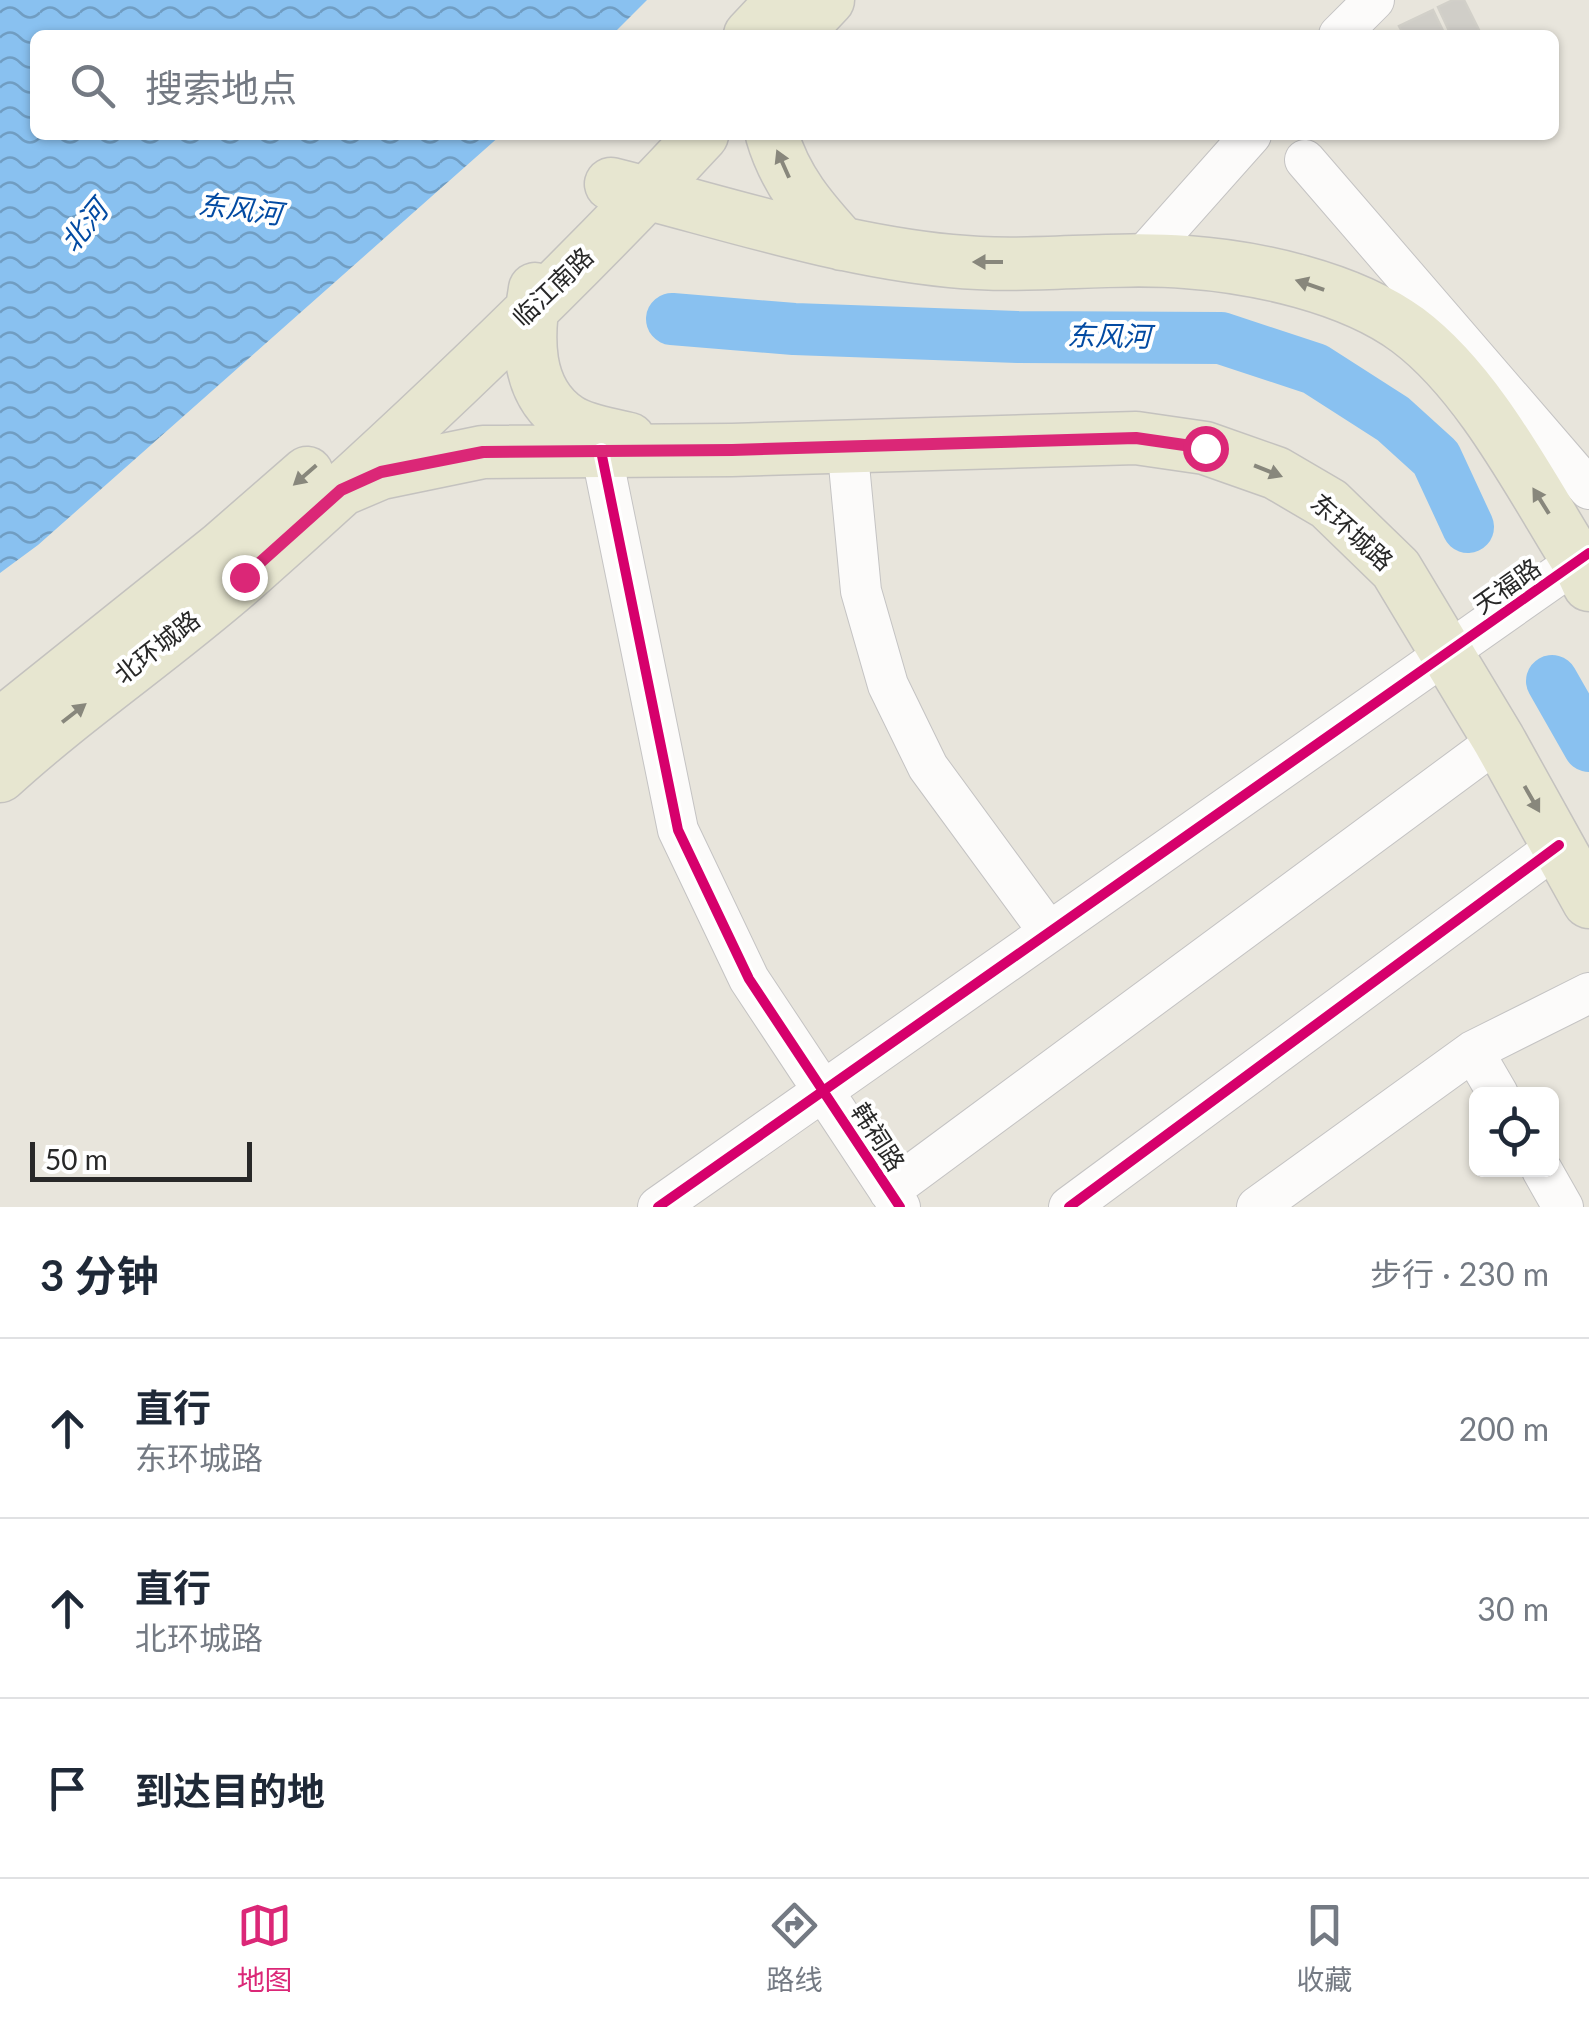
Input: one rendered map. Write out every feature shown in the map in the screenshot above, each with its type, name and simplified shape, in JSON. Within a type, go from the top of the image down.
[{"type":"main road","points":[[755,30],[783,0]]},
{"type":"main road","points":[[800,30],[828,0]]},
{"type":"main road","name":"临江南路","points":[[390,423],[532,308],[630,188],[654,140]]},
{"type":"main road","name":"临江南路","points":[[390,423],[542,251],[695,140]]},
{"type":"main road","points":[[773,140],[780,164],[802,200],[842,244]]},
{"type":"main road","points":[[630,188],[842,244],[952,262],[1185,262],[1279,274],[1347,298],[1408,330],[1465,386],[1585,566]]},
{"type":"main road","points":[[542,251],[532,308],[530,359],[534,376],[560,413],[578,425],[674,451]]},
{"type":"main road","name":"北环城路","points":[[0,776],[38,741],[244,577],[341,490],[390,423]]},
{"type":"main road","name":"北环城路","points":[[0,725],[221,548],[390,423]]},
{"type":"main road","name":"东环城路","points":[[341,490],[381,472],[483,452],[674,451],[1136,438],[1205,448],[1276,472],[1329,504],[1396,569],[1589,902]]},
{"type":"street","points":[[1345,30],[1374,0]]},
{"type":"street","points":[[1138,262],[1247,140]]},
{"type":"street","points":[[1305,160],[1589,489]]},
{"type":"street","points":[[847,444],[861,591],[888,685],[928,768],[1048,932]]},
{"type":"street","name":"韩祠路","points":[[601,451],[678,830],[749,980],[894,1199]]},
{"type":"street","name":"天福路","points":[[658,1207],[1447,652],[1585,566]]},
{"type":"street","points":[[894,1199],[1498,740]]},
{"type":"street","points":[[1069,1207],[1559,845]]},
{"type":"street","points":[[1257,1207],[1473,1051],[1589,994]]},
{"type":"street","points":[[1473,1051],[1494,1087]]},
{"type":"street","points":[[1546,1177],[1564,1207]]},
{"type":"water","name":"北河","points":[[0,0],[647,0],[617,30],[30,30],[30,140],[495,140],[38,545],[0,573]]},
{"type":"building","points":[[1464,0],[1479,30],[1449,30],[1438,7]]},
{"type":"building","points":[[1433,10],[1443,30],[1401,30],[1399,26]]},
{"type":"waterway","name":"东风河","points":[[672,319],[794,329],[1018,337],[1221,338],[1315,369],[1393,419],[1436,458],[1468,527]]},
{"type":"waterway","name":"东风河","points":[[1552,681],[1589,746]]},
{"type":"cycle path","points":[[601,451],[678,830],[749,979],[900,1207]]},
{"type":"cycle path","points":[[658,1207],[1589,553]]},
{"type":"cycle path","points":[[1069,1207],[1559,845]]},
{"type":"route","points":[[244,577],[341,490],[381,472],[483,452],[732,450],[1136,438],[1205,448]]}]
